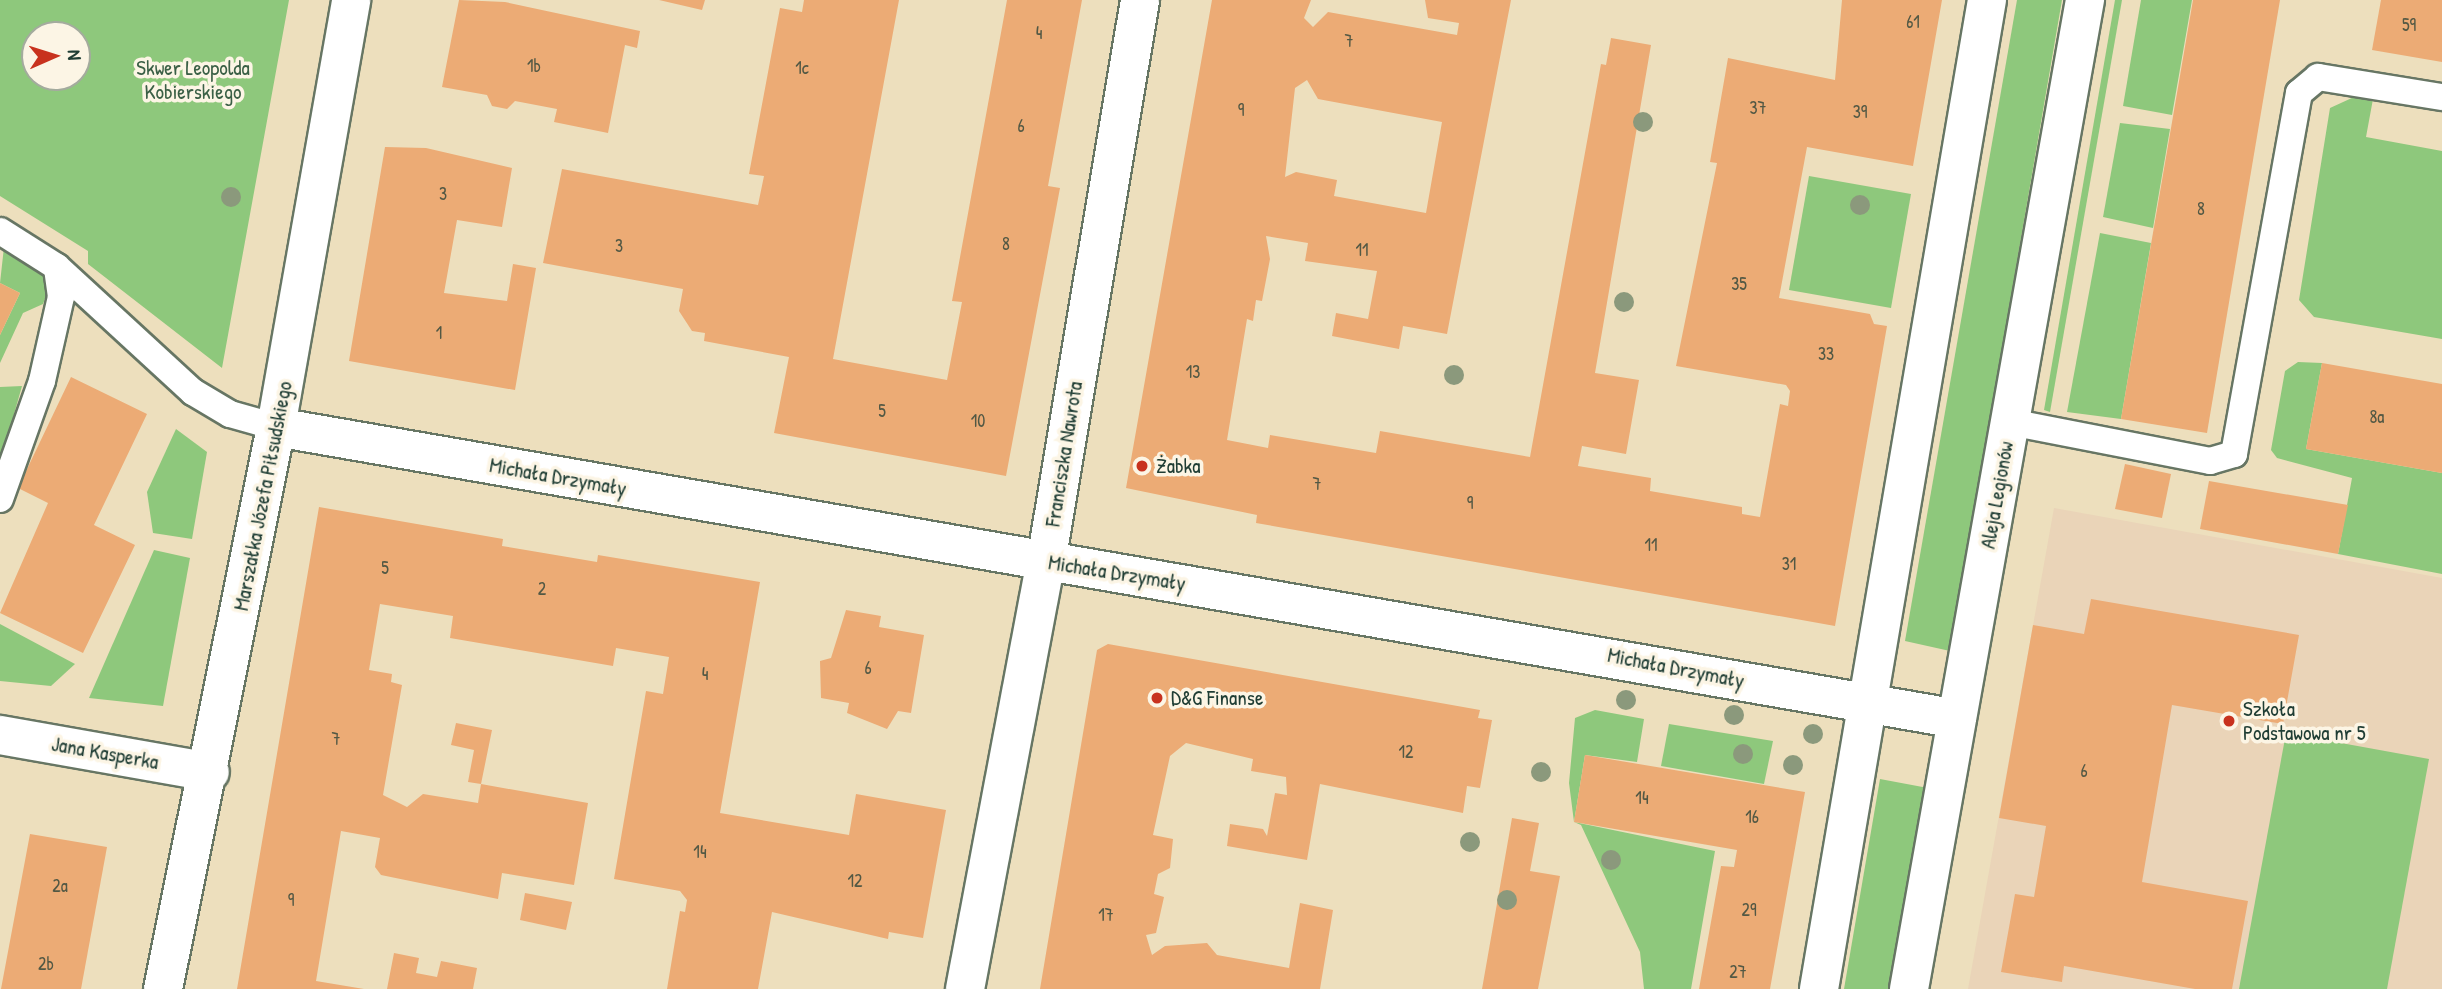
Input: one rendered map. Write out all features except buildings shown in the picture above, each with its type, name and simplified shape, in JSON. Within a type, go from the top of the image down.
[{"type":"street","name":"Marszałka Józefa Piłsudskiego","points":[[163,989],[210,772],[276,427],[351,0]]},
{"type":"street","name":"Franciszka Nawrota","points":[[965,989],[1046,562],[1140,0]]},
{"type":"street","points":[[1819,989],[1987,0]]},
{"type":"street","name":"Aleja Legionów","points":[[1909,989],[2085,0]]},
{"type":"street","name":"Michała Drzymały","points":[[276,427],[1957,719]]},
{"type":"street","name":"Jana Kasperka","points":[[0,735],[210,772]]},
{"type":"lane","points":[[2010,422],[2210,461],[2234,454],[2299,93],[2318,77],[2442,97]]},
{"type":"lane","points":[[0,231],[57,267],[193,392],[230,414],[276,427]]},
{"type":"lane","points":[[0,499],[42,382],[61,297],[57,267]]},
{"type":"shaded area","name":"Szkoła Podstawowa nr 5","points":[[2054,508],[2442,578],[2442,989],[1968,989]]},
{"type":"green space","name":"Skwer Leopolda Kobierskiego","points":[[0,0],[289,0],[222,368],[88,264],[88,251],[0,196]]},
{"type":"green space","points":[[2017,0],[2062,0],[1950,651],[1905,641]]},
{"type":"green space","points":[[2115,0],[2122,0],[2050,412],[2044,410]]},
{"type":"green space","points":[[2141,0],[2192,0],[2172,115],[2123,106]]},
{"type":"green space","points":[[2354,97],[2373,99],[2366,137],[2442,151],[2442,339],[2314,317],[2299,300],[2330,108]]},
{"type":"green space","points":[[2120,123],[2170,129],[2153,228],[2103,217]]},
{"type":"green space","points":[[1809,176],[1911,194],[1891,308],[1789,290]]},
{"type":"green space","points":[[2100,233],[2151,243],[2121,419],[2067,412]]},
{"type":"green space","points":[[4,247],[46,277],[47,293],[43,304],[23,313],[0,363],[0,335],[20,293],[0,283]]},
{"type":"green space","points":[[2298,362],[2322,363],[2306,449],[2442,473],[2442,574],[2338,554],[2352,478],[2277,458],[2271,450],[2285,371]]},
{"type":"green space","points":[[22,386],[7,439],[0,456],[0,387]]},
{"type":"green space","points":[[176,429],[207,452],[192,539],[153,533],[147,492]]},
{"type":"green space","points":[[154,550],[190,558],[163,706],[89,698]]},
{"type":"green space","points":[[0,624],[75,664],[51,686],[0,681]]},
{"type":"green space","points":[[1595,710],[1644,719],[1637,762],[1585,755],[1574,822],[1569,783],[1575,718]]},
{"type":"green space","points":[[1669,724],[1773,741],[1764,784],[1661,766]]},
{"type":"green space","points":[[2286,733],[2429,759],[2387,989],[2239,989]]},
{"type":"green space","points":[[1880,779],[1928,788],[1893,989],[1844,989]]},
{"type":"green space","points":[[1574,822],[1715,851],[1691,989],[1644,989],[1640,952],[1581,825]]},
{"type":"place","name":"Żabka","points":[[1142,466]]},
{"type":"place","name":"D&G Finanse","points":[[1157,698]]},
{"type":"place","name":"Szkoła Podstawowa nr 5","points":[[2229,721]]}]
